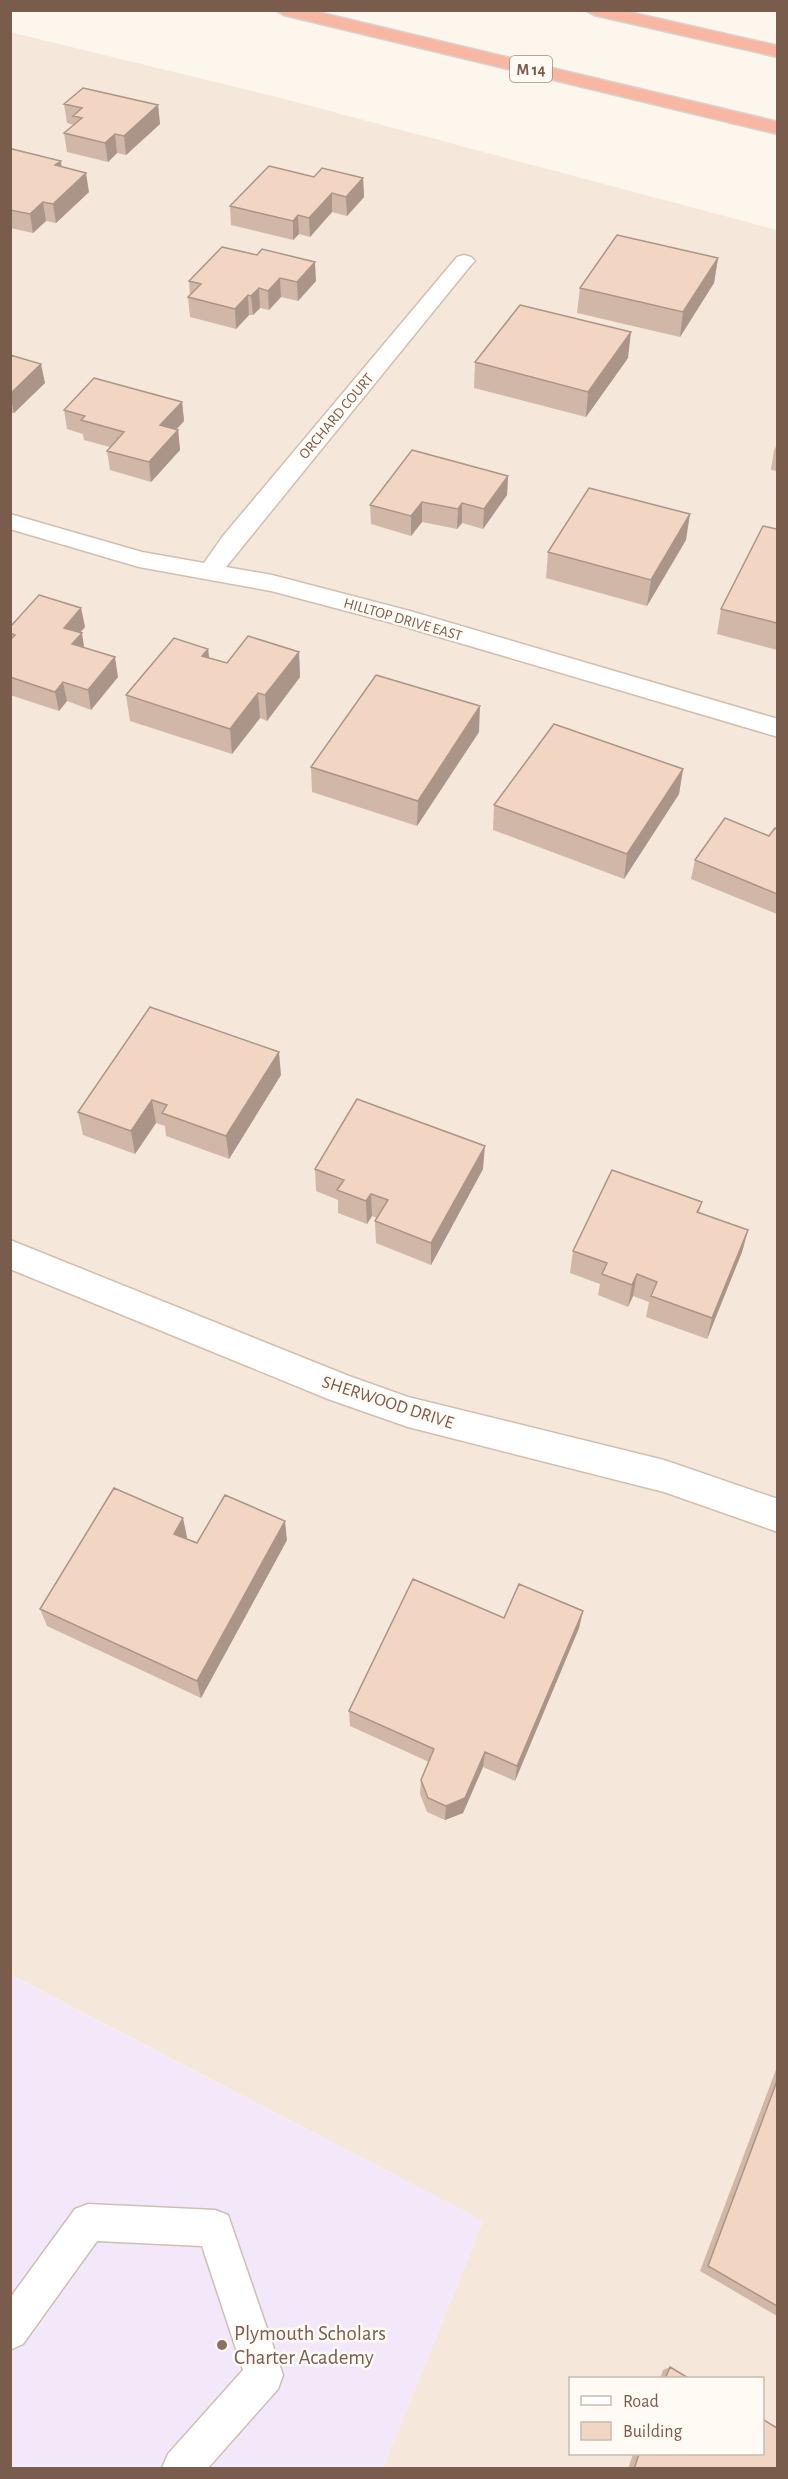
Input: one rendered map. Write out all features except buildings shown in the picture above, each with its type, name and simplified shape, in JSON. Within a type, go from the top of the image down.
[{"type":"highway","name":"M 14","points":[[284,10],[777,128]]},
{"type":"highway","points":[[594,10],[777,52]]},
{"type":"street","name":"ORCHARD COURT","points":[[209,573],[232,541],[464,261]]},
{"type":"street","name":"HILLTOP DRIVE EAST","points":[[18,523],[139,559],[272,583],[401,617],[777,728]]},
{"type":"street","name":"SHERWOOD DRIVE","points":[[10,1254],[329,1384],[408,1412],[664,1476],[777,1516]]},
{"type":"lane","points":[[10,2331],[88,2222],[215,2228],[264,2375],[182,2469]]},
{"type":"shaded area","points":[[10,32],[281,98],[777,230],[777,2468],[383,2468],[483,2221],[11,1975]]},
{"type":"shaded area","name":"Plymouth Scholars Charter Academy","points":[[10,1975],[483,2221],[383,2468],[11,2468]]},
{"type":"place","name":"Plymouth Scholars Charter Academy","points":[[222,2345]]}]
